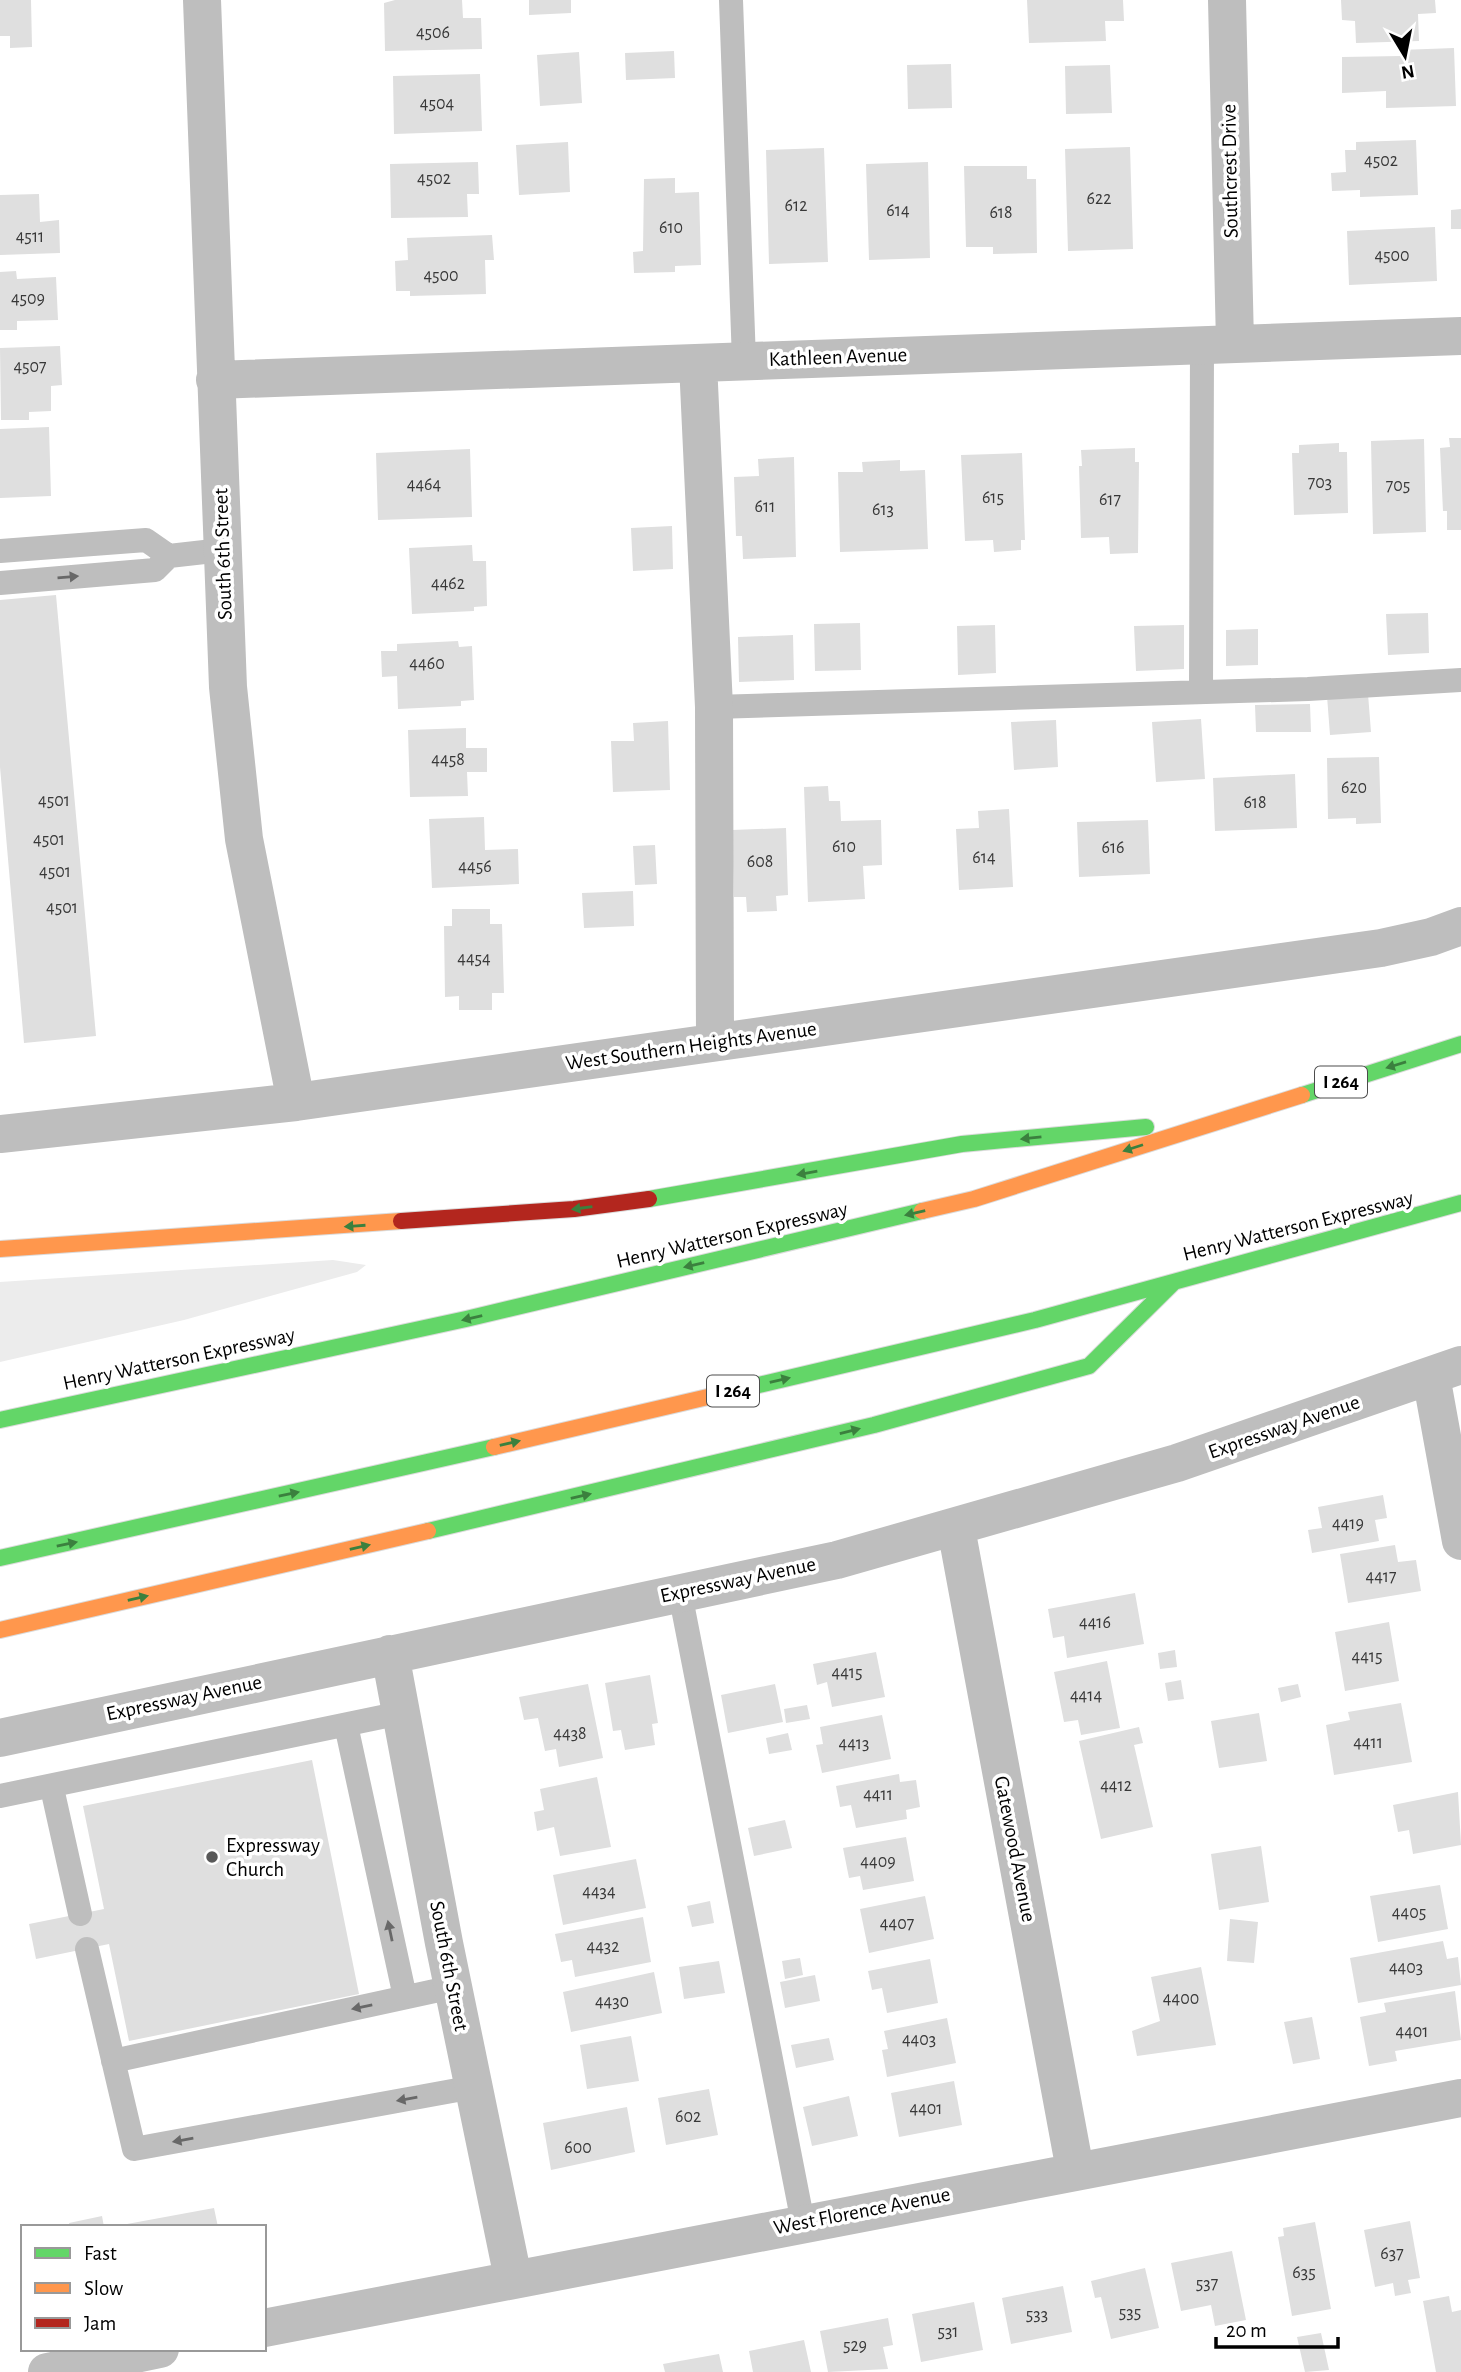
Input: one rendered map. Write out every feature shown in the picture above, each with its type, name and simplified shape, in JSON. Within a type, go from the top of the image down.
[{"type":"highway","name":"Henry Watterson Expressway","points":[[0,1420],[466,1320],[974,1199],[1461,1044]]},
{"type":"highway","points":[[0,1250],[574,1209],[687,1194],[961,1144],[1221,1119]]},
{"type":"highway","name":"Henry Watterson Expressway","points":[[0,1558],[367,1477],[1035,1320],[1178,1278],[1461,1203]]},
{"type":"highway","points":[[0,1630],[662,1477],[874,1425],[1089,1366],[1178,1278]]},
{"type":"street","name":"South 6th Street","points":[[202,0],[228,687],[244,839],[296,1102]]},
{"type":"street","name":"Southcrest Drive","points":[[1218,343],[1227,0]]},
{"type":"street","name":"Kathleen Avenue","points":[[215,380],[1461,336]]},
{"type":"street","points":[[698,363],[714,706],[715,1042]]},
{"type":"street","name":"West Southern Heights Avenue","points":[[0,1134],[296,1102],[1381,948],[1432,937],[1461,926]]},
{"type":"street","points":[[1446,1371],[1461,1541]]},
{"type":"street","name":"Expressway Avenue","points":[[0,1738],[836,1560],[1177,1463],[1446,1371]]},
{"type":"street","name":"Gatewood Avenue","points":[[956,1528],[1075,2170]]},
{"type":"street","name":"South 6th Street","points":[[390,1654],[453,1987],[513,2278]]},
{"type":"street","name":"West Florence Avenue","points":[[266,2328],[803,2222],[1461,2098]]},
{"type":"street","points":[[47,2372],[150,2351]]},
{"type":"lane","points":[[731,0],[744,361]]},
{"type":"lane","points":[[1201,692],[1218,343]]},
{"type":"lane","points":[[0,551],[146,540],[169,556]]},
{"type":"lane","points":[[0,583],[155,570],[169,556],[222,550]]},
{"type":"lane","points":[[714,706],[1308,690],[1461,680]]},
{"type":"lane","points":[[680,1593],[803,2222]]},
{"type":"lane","points":[[0,1797],[401,1713]]},
{"type":"lane","points":[[346,1725],[405,1997]]},
{"type":"lane","points":[[52,1788],[79,1914]]},
{"type":"lane","points":[[87,1949],[134,2149],[474,2087]]},
{"type":"lane","points":[[113,2061],[453,1987]]},
{"type":"shaded area","points":[[333,1260],[366,1265],[357,1272],[184,1320],[0,1362],[0,1282]]},
{"type":"building","points":[[0,0],[31,0],[32,47],[10,48],[10,36],[0,36]]},
{"type":"building","points":[[395,0],[462,0],[463,18],[481,18],[482,49],[385,51],[384,3]]},
{"type":"building","points":[[529,0],[571,0],[571,13],[529,15]]},
{"type":"building","points":[[1027,0],[1123,0],[1124,21],[1105,21],[1106,41],[1029,43]]},
{"type":"building","points":[[1341,0],[1435,0],[1436,13],[1418,14],[1419,41],[1356,43],[1355,21],[1342,20]]},
{"type":"building","points":[[1454,48],[1456,106],[1386,108],[1386,91],[1342,93],[1342,57],[1401,56],[1400,50]]},
{"type":"building","points":[[674,51],[675,78],[626,80],[625,53]]},
{"type":"building","points":[[579,52],[582,103],[540,106],[537,55]]},
{"type":"building","points":[[951,64],[952,108],[908,109],[907,65]]},
{"type":"building","points":[[1110,65],[1112,113],[1066,114],[1065,66]]},
{"type":"building","points":[[480,74],[482,131],[394,134],[393,76]]},
{"type":"building","points":[[1416,140],[1418,195],[1360,197],[1360,190],[1332,191],[1331,173],[1346,172],[1345,150],[1356,150],[1356,142]]},
{"type":"building","points":[[568,142],[570,192],[519,195],[516,145]]},
{"type":"building","points":[[1130,147],[1133,249],[1068,251],[1065,149]]},
{"type":"building","points":[[824,148],[828,262],[769,264],[766,150]]},
{"type":"building","points":[[478,162],[479,194],[467,194],[468,217],[391,218],[390,164]]},
{"type":"building","points":[[928,162],[930,258],[869,260],[866,164]]},
{"type":"building","points":[[964,166],[1027,166],[1027,179],[1036,179],[1037,253],[993,254],[993,247],[966,247]]},
{"type":"building","points":[[675,178],[675,193],[699,192],[701,265],[675,266],[675,272],[634,273],[633,252],[643,251],[644,179]]},
{"type":"building","points":[[39,194],[40,222],[59,220],[60,253],[0,255],[0,195]]},
{"type":"building","points":[[1461,209],[1461,229],[1451,229],[1451,210]]},
{"type":"building","points":[[1435,227],[1437,281],[1349,285],[1347,231]]},
{"type":"building","points":[[492,235],[494,260],[485,260],[486,294],[410,296],[410,291],[396,291],[395,261],[408,260],[407,238]]},
{"type":"building","points":[[16,271],[17,279],[56,277],[58,320],[17,321],[17,330],[0,330],[0,272]]},
{"type":"building","points":[[60,346],[62,385],[51,386],[51,411],[29,412],[29,420],[1,420],[0,348]]},
{"type":"building","points":[[49,427],[51,496],[0,498],[0,429]]},
{"type":"building","points":[[1449,438],[1461,438],[1461,530],[1447,530],[1447,511],[1443,511],[1440,448],[1450,447]]},
{"type":"building","points":[[1424,439],[1426,532],[1373,534],[1371,441]]},
{"type":"building","points":[[1339,443],[1339,452],[1347,452],[1348,513],[1294,515],[1292,453],[1299,453],[1299,445]]},
{"type":"building","points":[[1135,448],[1135,462],[1139,462],[1138,553],[1110,554],[1109,537],[1081,538],[1081,450]]},
{"type":"building","points":[[470,449],[472,517],[378,520],[376,453]]},
{"type":"building","points":[[1022,453],[1025,540],[1021,540],[1021,550],[994,552],[993,540],[965,541],[961,455]]},
{"type":"building","points":[[794,457],[796,557],[743,559],[742,536],[736,536],[734,477],[759,476],[758,459]]},
{"type":"building","points":[[900,460],[900,471],[925,470],[928,549],[840,552],[838,472],[863,472],[862,462]]},
{"type":"building","points":[[672,526],[673,569],[633,571],[631,528]]},
{"type":"building","points":[[472,545],[473,561],[486,561],[487,606],[474,607],[474,611],[412,614],[409,548]]},
{"type":"building","points":[[56,595],[96,1036],[24,1043],[0,767],[0,600]]},
{"type":"building","points":[[1428,613],[1429,653],[1388,655],[1386,614]]},
{"type":"building","points":[[860,623],[861,670],[815,671],[814,624]]},
{"type":"building","points":[[995,625],[996,673],[958,675],[957,626]]},
{"type":"building","points":[[1184,625],[1184,669],[1136,671],[1134,626]]},
{"type":"building","points":[[1258,629],[1258,665],[1226,666],[1226,630]]},
{"type":"building","points":[[793,635],[794,680],[739,682],[738,637]]},
{"type":"building","points":[[458,641],[459,647],[472,646],[474,700],[461,701],[461,706],[398,709],[397,676],[382,677],[381,651],[397,651],[397,644]]},
{"type":"building","points":[[1368,694],[1371,732],[1330,735],[1327,696]]},
{"type":"building","points":[[1310,704],[1311,732],[1256,732],[1255,705]]},
{"type":"building","points":[[1201,719],[1205,779],[1156,782],[1152,722]]},
{"type":"building","points":[[1056,720],[1058,767],[1014,770],[1011,722]]},
{"type":"building","points":[[668,721],[670,790],[613,792],[611,741],[634,741],[633,723]]},
{"type":"building","points":[[466,728],[466,748],[487,748],[487,772],[467,772],[468,796],[410,797],[408,730]]},
{"type":"building","points":[[1379,757],[1381,823],[1356,824],[1356,818],[1328,819],[1327,758]]},
{"type":"building","points":[[1295,774],[1297,828],[1215,831],[1213,778]]},
{"type":"building","points":[[828,786],[829,801],[840,801],[841,821],[881,820],[882,865],[863,866],[865,899],[808,902],[804,787]]},
{"type":"building","points":[[1009,809],[1013,887],[959,890],[956,829],[979,828],[978,811]]},
{"type":"building","points":[[484,817],[485,850],[518,849],[519,884],[432,888],[429,819]]},
{"type":"building","points":[[1148,820],[1150,874],[1079,877],[1077,822]]},
{"type":"building","points":[[786,828],[788,895],[776,896],[777,911],[747,912],[746,897],[734,897],[732,830]]},
{"type":"building","points":[[655,845],[657,884],[635,885],[633,846]]},
{"type":"building","points":[[633,891],[634,926],[584,928],[582,893]]},
{"type":"building","points":[[452,909],[490,909],[490,924],[502,924],[504,993],[492,993],[492,1010],[459,1010],[459,996],[445,997],[444,926],[452,926]]},
{"type":"building","points":[[1383,1495],[1387,1518],[1375,1520],[1379,1541],[1312,1553],[1308,1530],[1322,1528],[1318,1507]]},
{"type":"building","points":[[1395,1545],[1398,1562],[1416,1560],[1421,1591],[1348,1603],[1340,1554]]},
{"type":"building","points":[[1135,1593],[1144,1644],[1067,1658],[1064,1636],[1053,1638],[1048,1609]]},
{"type":"building","points":[[1389,1622],[1399,1681],[1345,1691],[1335,1632]]},
{"type":"building","points":[[1175,1650],[1177,1667],[1160,1669],[1158,1653]]},
{"type":"building","points":[[876,1652],[885,1697],[832,1707],[827,1682],[817,1685],[813,1664]]},
{"type":"building","points":[[1107,1661],[1120,1728],[1081,1735],[1078,1720],[1064,1722],[1054,1672]]},
{"type":"building","points":[[650,1675],[658,1723],[652,1724],[655,1745],[625,1750],[621,1730],[613,1731],[605,1683]]},
{"type":"building","points":[[1181,1680],[1184,1699],[1168,1701],[1165,1683]]},
{"type":"building","points":[[588,1684],[603,1758],[559,1767],[556,1749],[545,1751],[538,1718],[524,1720],[519,1697]]},
{"type":"building","points":[[775,1684],[783,1722],[728,1733],[721,1695]]},
{"type":"building","points":[[1298,1684],[1301,1697],[1281,1702],[1278,1688]]},
{"type":"building","points":[[1401,1703],[1412,1762],[1334,1775],[1326,1725],[1350,1720],[1348,1712]]},
{"type":"building","points":[[807,1705],[810,1719],[786,1723],[784,1709]]},
{"type":"building","points":[[1259,1713],[1267,1761],[1219,1768],[1211,1721]]},
{"type":"building","points":[[882,1715],[891,1759],[822,1773],[816,1745],[823,1744],[820,1727]]},
{"type":"building","points":[[1139,1727],[1143,1743],[1134,1745],[1153,1827],[1101,1839],[1079,1741]]},
{"type":"building","points":[[788,1733],[792,1750],[769,1754],[766,1738]]},
{"type":"building","name":"Expressway Church","points":[[312,1760],[359,1994],[129,2041],[109,1944],[36,1959],[29,1924],[104,1909],[83,1806]]},
{"type":"building","points":[[899,1774],[900,1782],[916,1780],[920,1807],[906,1810],[907,1819],[856,1828],[851,1805],[840,1807],[836,1786]]},
{"type":"building","points":[[597,1777],[611,1847],[560,1856],[554,1827],[537,1831],[534,1812],[544,1810],[540,1789]]},
{"type":"building","points":[[1458,1792],[1461,1845],[1413,1854],[1409,1830],[1398,1832],[1393,1805]]},
{"type":"building","points":[[785,1820],[792,1848],[754,1856],[748,1828]]},
{"type":"building","points":[[906,1837],[914,1881],[863,1890],[860,1876],[849,1878],[843,1848]]},
{"type":"building","points":[[1261,1846],[1269,1902],[1219,1910],[1211,1854]]},
{"type":"building","points":[[636,1859],[646,1908],[563,1925],[553,1875]]},
{"type":"building","points":[[1440,1885],[1448,1929],[1378,1942],[1370,1896]]},
{"type":"building","points":[[925,1896],[934,1939],[869,1953],[860,1909]]},
{"type":"building","points":[[710,1901],[714,1923],[692,1927],[687,1906]]},
{"type":"building","points":[[643,1917],[651,1962],[575,1977],[572,1960],[561,1962],[555,1934]]},
{"type":"building","points":[[1230,1919],[1258,1922],[1254,1963],[1227,1961]]},
{"type":"building","points":[[1443,1941],[1447,1959],[1458,1957],[1461,1985],[1358,2003],[1350,1958]]},
{"type":"building","points":[[800,1958],[803,1975],[785,1979],[782,1961]]},
{"type":"building","points":[[930,1959],[938,2003],[887,2013],[882,1988],[872,1990],[868,1971]]},
{"type":"building","points":[[719,1961],[725,1993],[684,1999],[679,1967]]},
{"type":"building","points":[[1201,1967],[1216,2045],[1137,2056],[1132,2031],[1160,2021],[1151,1977]]},
{"type":"building","points":[[654,1972],[662,2013],[571,2032],[563,1992]]},
{"type":"building","points":[[815,1975],[820,2001],[785,2008],[780,1982]]},
{"type":"building","points":[[1455,1991],[1461,2040],[1395,2051],[1397,2061],[1369,2066],[1360,2017],[1386,2012],[1384,2003]]},
{"type":"building","points":[[1312,2017],[1320,2059],[1293,2064],[1284,2022]]},
{"type":"building","points":[[947,2018],[956,2063],[887,2077],[882,2050],[888,2049],[884,2031]]},
{"type":"building","points":[[631,2036],[639,2081],[587,2089],[580,2045]]},
{"type":"building","points":[[829,2038],[834,2060],[796,2068],[791,2045]]},
{"type":"building","points":[[954,2081],[962,2125],[899,2137],[891,2093]]},
{"type":"building","points":[[709,2089],[718,2135],[666,2145],[658,2098]]},
{"type":"building","points":[[849,2096],[858,2136],[812,2146],[803,2107]]},
{"type":"building","points":[[627,2107],[635,2152],[551,2170],[543,2123]]},
{"type":"building","points":[[214,2208],[218,2225],[127,2225]]},
{"type":"building","points":[[102,2216],[104,2225],[70,2225]]},
{"type":"building","points":[[1410,2221],[1420,2278],[1408,2280],[1411,2293],[1395,2296],[1393,2283],[1375,2287],[1364,2230]]},
{"type":"building","points":[[1315,2222],[1331,2309],[1292,2316],[1278,2237],[1284,2236],[1283,2228]]},
{"type":"building","points":[[1232,2251],[1246,2320],[1215,2326],[1211,2305],[1181,2311],[1171,2263]]},
{"type":"building","points":[[1145,2268],[1159,2328],[1111,2339],[1101,2297],[1095,2298],[1091,2281]]},
{"type":"building","points":[[1063,2286],[1072,2332],[1011,2344],[1002,2298]]},
{"type":"building","points":[[1449,2296],[1452,2312],[1461,2310],[1461,2372],[1436,2372],[1423,2301]]},
{"type":"building","points":[[974,2302],[983,2350],[921,2362],[912,2314]]},
{"type":"building","points":[[888,2318],[893,2345],[883,2347],[888,2369],[828,2372],[820,2331]]},
{"type":"building","points":[[1321,2333],[1329,2370],[1305,2372],[1297,2337]]},
{"type":"building","points":[[804,2340],[811,2372],[753,2372],[749,2351]]},
{"type":"building","points":[[719,2354],[723,2372],[665,2372],[663,2364]]},
{"type":"traffic: fast","points":[[1302,1095],[1461,1044]]},
{"type":"traffic: fast","points":[[649,1199],[962,1144],[1146,1127]]},
{"type":"traffic: fast","points":[[712,1396],[1035,1320],[1461,1203]]},
{"type":"traffic: fast","points":[[0,1420],[466,1319],[922,1211]]},
{"type":"traffic: fast","points":[[428,1531],[874,1425],[1089,1366],[1174,1282]]},
{"type":"traffic: fast","points":[[0,1558],[494,1447]]},
{"type":"traffic: slow","points":[[922,1211],[974,1199],[1302,1095]]},
{"type":"traffic: slow","points":[[0,1249],[401,1221]]},
{"type":"traffic: slow","points":[[494,1447],[712,1396]]},
{"type":"traffic: slow","points":[[0,1630],[428,1531]]},
{"type":"traffic: jam","points":[[401,1221],[574,1209],[649,1199]]},
{"type":"place","name":"Expressway Church","points":[[212,1857]]}]
